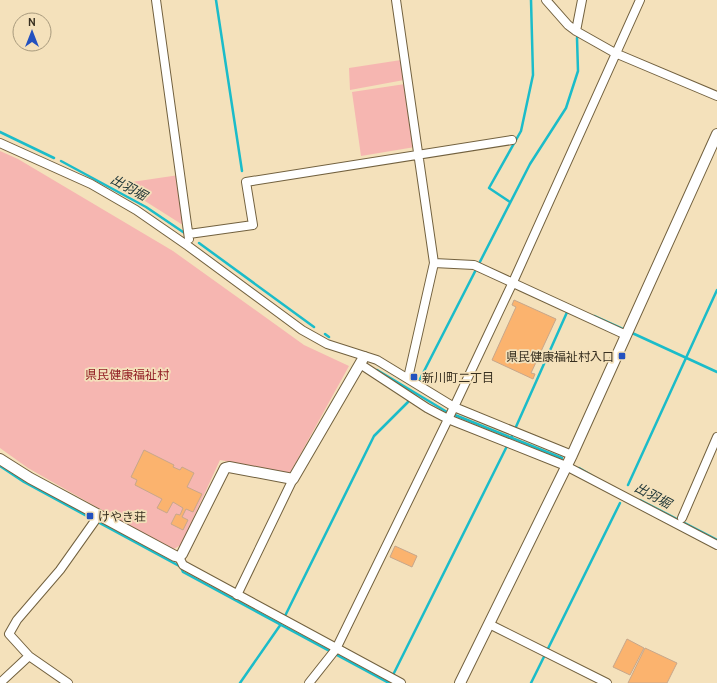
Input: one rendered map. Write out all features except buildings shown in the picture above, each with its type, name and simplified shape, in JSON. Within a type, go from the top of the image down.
[{"type":"street","points":[[156,0],[189,234],[188,246]]},
{"type":"street","points":[[396,0],[434,263],[408,378]]},
{"type":"street","points":[[546,0],[568,25],[576,31],[616,53],[717,96]]},
{"type":"street","points":[[576,31],[582,0]]},
{"type":"street","points":[[309,683],[336,648],[454,407],[513,282],[640,0]]},
{"type":"street","points":[[460,683],[572,455],[717,134]]},
{"type":"street","points":[[189,234],[253,225],[246,182],[512,140]]},
{"type":"street","points":[[0,143],[91,184],[136,210],[188,246],[302,330],[327,344],[362,360],[427,408],[448,419],[566,466],[717,545]]},
{"type":"street","points":[[434,263],[474,264],[626,335]]},
{"type":"street","points":[[362,360],[385,364],[454,407],[572,455]]},
{"type":"street","points":[[237,595],[293,478],[362,360]]},
{"type":"street","points":[[682,518],[717,437]]},
{"type":"street","points":[[0,459],[30,478],[179,557],[183,565],[400,683]]},
{"type":"street","points":[[179,557],[182,554],[225,468],[229,467],[293,478]]},
{"type":"street","points":[[68,683],[29,656],[9,634],[17,620],[60,570],[98,515]]},
{"type":"street","points":[[489,624],[602,682]]},
{"type":"street","points":[[0,683],[29,656]]},
{"type":"green space","points":[[401,60],[404,80],[350,90],[349,68]]},
{"type":"green space","points":[[405,84],[415,147],[361,156],[352,92]]},
{"type":"green space","name":"県民健康福祉村","points":[[0,151],[18,159],[173,251],[304,345],[349,366],[290,473],[220,460],[181,545],[172,550],[28,468],[0,448]]},
{"type":"green space","points":[[179,175],[186,227],[126,189],[125,183]]},
{"type":"waterway","points":[[216,0],[242,171]]},
{"type":"waterway","points":[[510,202],[489,188],[521,131],[533,75],[531,0]]},
{"type":"waterway","points":[[420,379],[530,164],[566,108],[578,71],[577,38],[579,34]]},
{"type":"waterway","name":"出羽堀","points":[[0,132],[54,158]]},
{"type":"waterway","name":"出羽堀","points":[[61,161],[146,207],[186,234]]},
{"type":"waterway","name":"出羽堀","points":[[199,243],[314,327]]},
{"type":"waterway","points":[[628,485],[717,290]]},
{"type":"waterway","points":[[392,677],[511,438],[568,310]]},
{"type":"waterway","points":[[594,316],[625,330]]},
{"type":"waterway","points":[[630,332],[717,372]]},
{"type":"waterway","name":"出羽堀","points":[[325,334],[329,337]]},
{"type":"waterway","name":"出羽堀","points":[[377,370],[447,412]]},
{"type":"waterway","points":[[284,618],[374,436],[408,402]]},
{"type":"waterway","name":"出羽堀","points":[[455,415],[562,458]]},
{"type":"waterway","points":[[0,466],[24,482],[181,567],[183,572],[389,683]]},
{"type":"waterway","name":"出羽堀","points":[[579,468],[591,475]]},
{"type":"waterway","name":"出羽堀","points":[[640,500],[717,540]]},
{"type":"waterway","points":[[531,683],[620,503]]},
{"type":"waterway","points":[[240,683],[281,624]]},
{"type":"place","name":"県民健康福祉村入口","points":[[622,356]]},
{"type":"place","name":"新川町二丁目","points":[[414,377]]},
{"type":"place","name":"けやき荘","points":[[90,516]]}]
